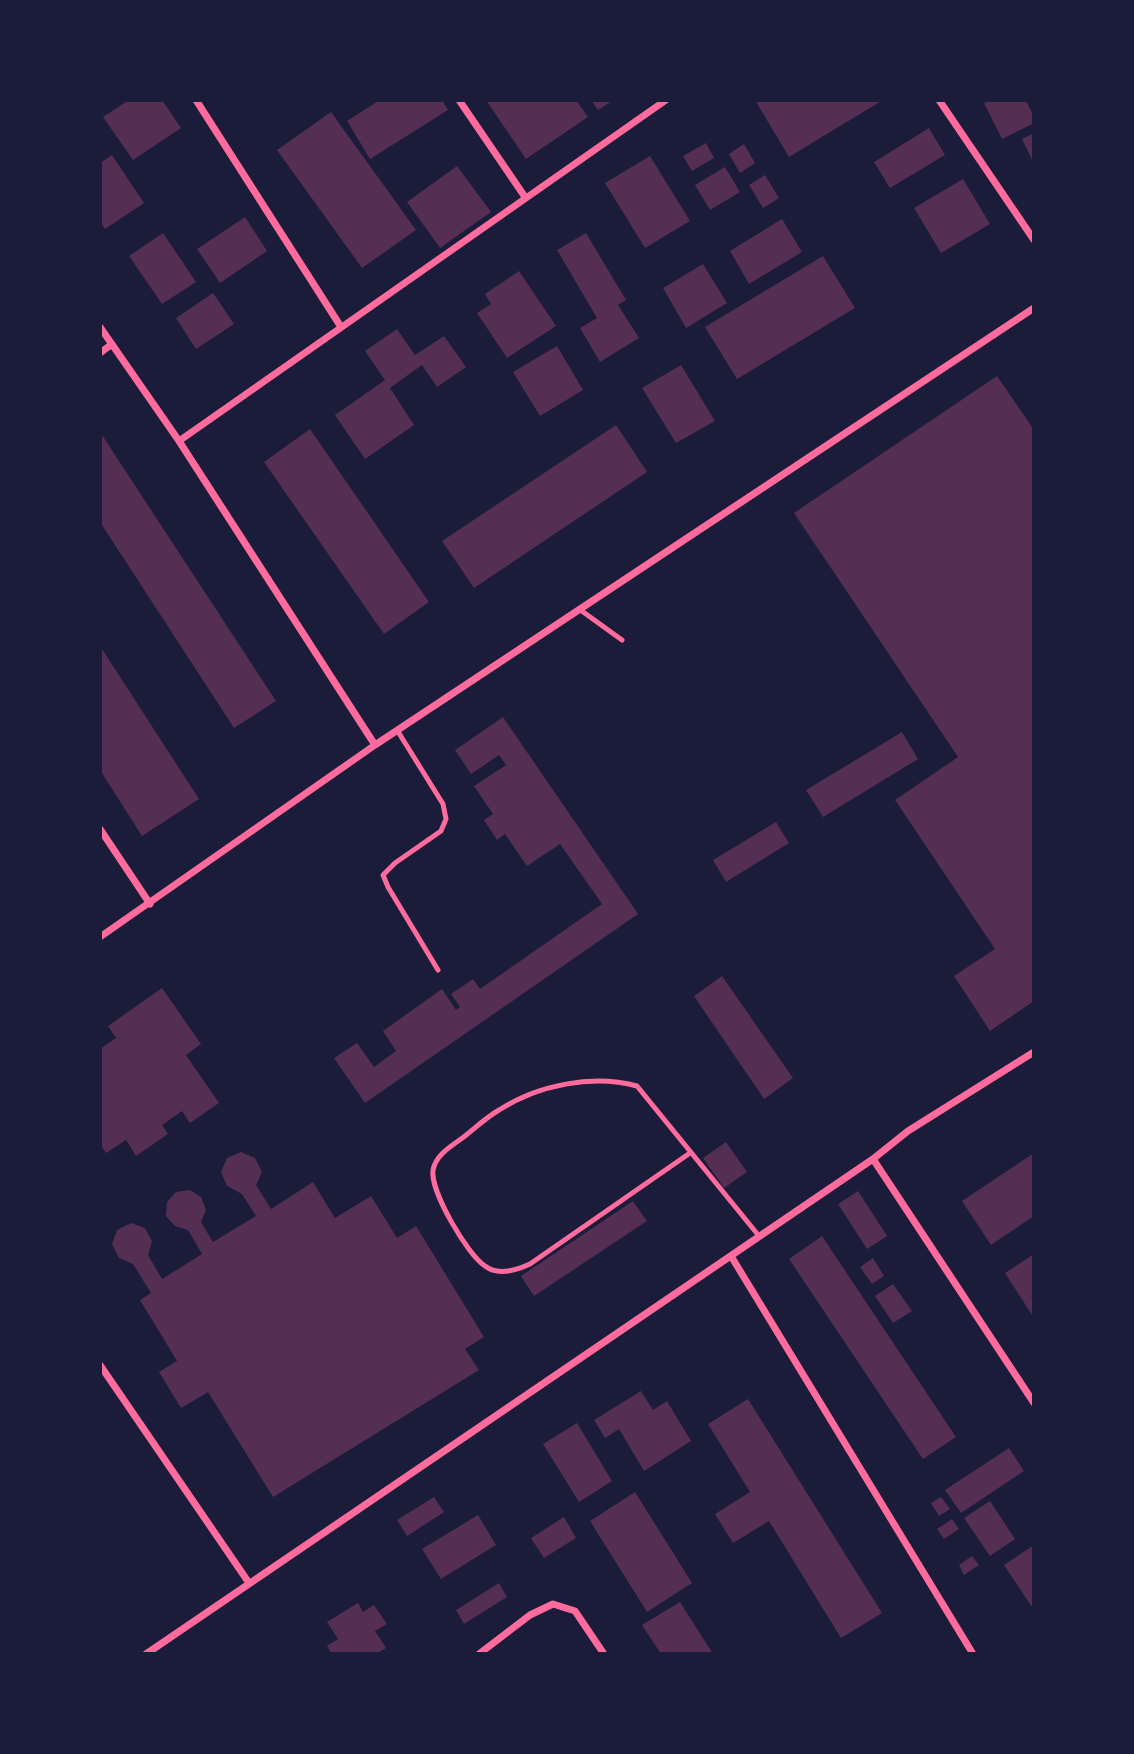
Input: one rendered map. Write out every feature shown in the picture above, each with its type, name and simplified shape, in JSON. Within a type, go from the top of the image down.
[{"type":"street","points":[[196,100],[341,327]]},
{"type":"street","points":[[459,100],[525,198]]},
{"type":"street","points":[[179,441],[666,100]]},
{"type":"street","points":[[939,100],[1034,240]]},
{"type":"street","points":[[100,937],[397,730],[1034,308]]},
{"type":"street","points":[[100,327],[179,441],[375,745]]},
{"type":"street","points":[[100,353],[111,344]]},
{"type":"street","points":[[100,829],[150,904]]},
{"type":"street","points":[[146,1654],[873,1159],[908,1131],[1034,1052]]},
{"type":"street","points":[[873,1159],[1034,1401]]},
{"type":"street","points":[[731,1256],[973,1654]]},
{"type":"street","points":[[100,1365],[249,1583]]},
{"type":"street","points":[[479,1654],[530,1615],[553,1604],[575,1611],[604,1654]]},
{"type":"lane","points":[[579,609],[622,640]]},
{"type":"lane","points":[[397,730],[443,804],[446,819],[441,831],[395,863],[383,875],[438,970]]},
{"type":"lane","points":[[690,1153],[530,1264],[517,1269],[498,1271],[485,1267],[458,1235],[434,1183],[433,1169],[439,1156],[500,1109],[536,1093],[576,1082],[618,1081],[637,1086],[759,1237]]},
{"type":"building","points":[[129,100],[162,100],[181,128],[133,160],[103,117]]},
{"type":"building","points":[[380,100],[442,100],[448,110],[370,159],[347,121]]},
{"type":"building","points":[[486,100],[576,100],[588,117],[526,159]]},
{"type":"building","points":[[591,100],[614,100],[598,110]]},
{"type":"building","points":[[755,100],[883,100],[789,157]]},
{"type":"building","points":[[992,100],[1026,100],[1034,123],[1002,139],[984,103]]},
{"type":"building","points":[[331,112],[416,230],[362,268],[277,150]]},
{"type":"building","points":[[929,128],[945,155],[890,188],[874,162]]},
{"type":"building","points":[[1034,133],[1034,164],[1022,139]]},
{"type":"building","points":[[706,143],[714,158],[692,171],[683,156]]},
{"type":"building","points":[[744,144],[755,163],[740,173],[729,154]]},
{"type":"building","points":[[112,155],[144,203],[105,229],[100,221],[100,163]]},
{"type":"building","points":[[650,156],[690,221],[645,248],[605,183]]},
{"type":"building","points":[[457,166],[491,212],[440,248],[407,202]]},
{"type":"building","points":[[725,167],[740,192],[710,210],[695,185]]},
{"type":"building","points":[[765,175],[779,198],[763,208],[749,185]]},
{"type":"building","points":[[963,179],[990,224],[941,253],[914,208]]},
{"type":"building","points":[[245,217],[267,251],[220,283],[197,249]]},
{"type":"building","points":[[782,219],[802,252],[749,284],[730,251]]},
{"type":"building","points":[[163,233],[196,282],[162,304],[129,256]]},
{"type":"building","points":[[586,233],[626,300],[618,305],[639,338],[600,362],[580,328],[597,318],[557,250]]},
{"type":"building","points":[[823,256],[855,308],[737,379],[705,327]]},
{"type":"building","points":[[703,264],[727,303],[686,328],[663,288]]},
{"type":"building","points":[[519,271],[556,326],[507,358],[477,313],[491,304],[485,294]]},
{"type":"building","points":[[213,293],[234,324],[196,349],[176,318]]},
{"type":"building","points":[[397,329],[415,355],[444,336],[466,367],[437,387],[422,365],[390,388],[414,425],[365,459],[335,415],[385,380],[365,351]]},
{"type":"building","points":[[557,346],[583,390],[540,416],[513,372]]},
{"type":"building","points":[[681,365],[715,421],[676,443],[642,388]]},
{"type":"building","points":[[997,376],[1034,430],[1034,1001],[990,1031],[954,976],[995,949],[895,800],[958,757],[794,513]]},
{"type":"building","points":[[616,425],[647,472],[474,588],[442,541]]},
{"type":"building","points":[[310,429],[429,602],[384,634],[264,462]]},
{"type":"building","points":[[100,432],[276,701],[234,728],[100,522]]},
{"type":"building","points":[[100,646],[199,799],[142,836],[100,770]]},
{"type":"building","points":[[503,717],[638,914],[365,1103],[334,1058],[357,1043],[374,1067],[396,1051],[383,1031],[442,989],[456,1010],[460,1007],[451,994],[473,979],[480,989],[602,904],[560,844],[527,866],[505,834],[497,840],[484,820],[493,814],[474,786],[506,765],[499,755],[471,774],[455,750]]},
{"type":"building","points":[[902,732],[918,759],[823,817],[806,790]]},
{"type":"building","points":[[776,822],[789,843],[726,882],[713,860]]},
{"type":"building","points":[[722,976],[793,1078],[764,1099],[694,996]]},
{"type":"building","points":[[162,988],[201,1044],[186,1055],[219,1103],[190,1123],[182,1111],[162,1125],[168,1134],[136,1156],[126,1140],[106,1153],[100,1144],[100,1049],[116,1038],[108,1026]]},
{"type":"building","points":[[726,1142],[747,1172],[724,1188],[703,1158]]},
{"type":"building","points":[[241,1152],[255,1158],[262,1172],[256,1185],[271,1209],[313,1182],[335,1218],[371,1196],[397,1238],[416,1226],[484,1337],[465,1349],[479,1370],[273,1497],[208,1392],[181,1408],[159,1372],[177,1361],[140,1300],[151,1293],[133,1264],[119,1258],[112,1244],[117,1230],[131,1223],[145,1228],[152,1241],[148,1255],[162,1279],[202,1254],[188,1230],[175,1226],[166,1216],[167,1202],[176,1192],[190,1190],[201,1197],[206,1210],[201,1222],[213,1242],[256,1216],[242,1194],[227,1186],[221,1172],[227,1158]]},
{"type":"building","points":[[1034,1153],[1034,1216],[991,1245],[962,1201]]},
{"type":"building","points":[[858,1191],[887,1236],[867,1249],[838,1204]]},
{"type":"building","points":[[633,1201],[647,1221],[534,1296],[521,1276]]},
{"type":"building","points":[[822,1236],[956,1437],[923,1459],[789,1259]]},
{"type":"building","points":[[1034,1254],[1034,1318],[1005,1273]]},
{"type":"building","points":[[873,1258],[884,1276],[872,1284],[860,1267]]},
{"type":"building","points":[[893,1284],[912,1311],[893,1323],[875,1296]]},
{"type":"building","points":[[641,1391],[653,1410],[667,1401],[691,1441],[644,1471],[619,1429],[605,1438],[594,1420]]},
{"type":"building","points":[[748,1399],[882,1613],[841,1638],[769,1521],[733,1543],[715,1514],[750,1492],[708,1424]]},
{"type":"building","points":[[577,1423],[612,1481],[579,1502],[543,1444]]},
{"type":"building","points":[[1009,1448],[1024,1471],[961,1513],[945,1490]]},
{"type":"building","points":[[635,1492],[692,1583],[647,1612],[590,1521]]},
{"type":"building","points":[[434,1497],[444,1512],[407,1536],[397,1520]]},
{"type":"building","points":[[941,1497],[950,1509],[939,1516],[931,1503]]},
{"type":"building","points":[[990,1501],[1015,1539],[990,1556],[964,1518]]},
{"type":"building","points":[[478,1515],[496,1545],[441,1579],[422,1549]]},
{"type":"building","points":[[564,1517],[576,1538],[544,1558],[531,1538]]},
{"type":"building","points":[[952,1519],[959,1529],[944,1539],[937,1529]]},
{"type":"building","points":[[1034,1545],[1034,1610],[1004,1565]]},
{"type":"building","points":[[972,1556],[979,1565],[964,1575],[959,1565]]},
{"type":"building","points":[[499,1583],[507,1597],[464,1624],[456,1610]]},
{"type":"building","points":[[680,1602],[713,1654],[661,1654],[642,1625]]},
{"type":"building","points":[[358,1603],[363,1612],[374,1605],[387,1624],[375,1631],[386,1648],[376,1654],[332,1654],[327,1646],[338,1639],[327,1622]]}]
